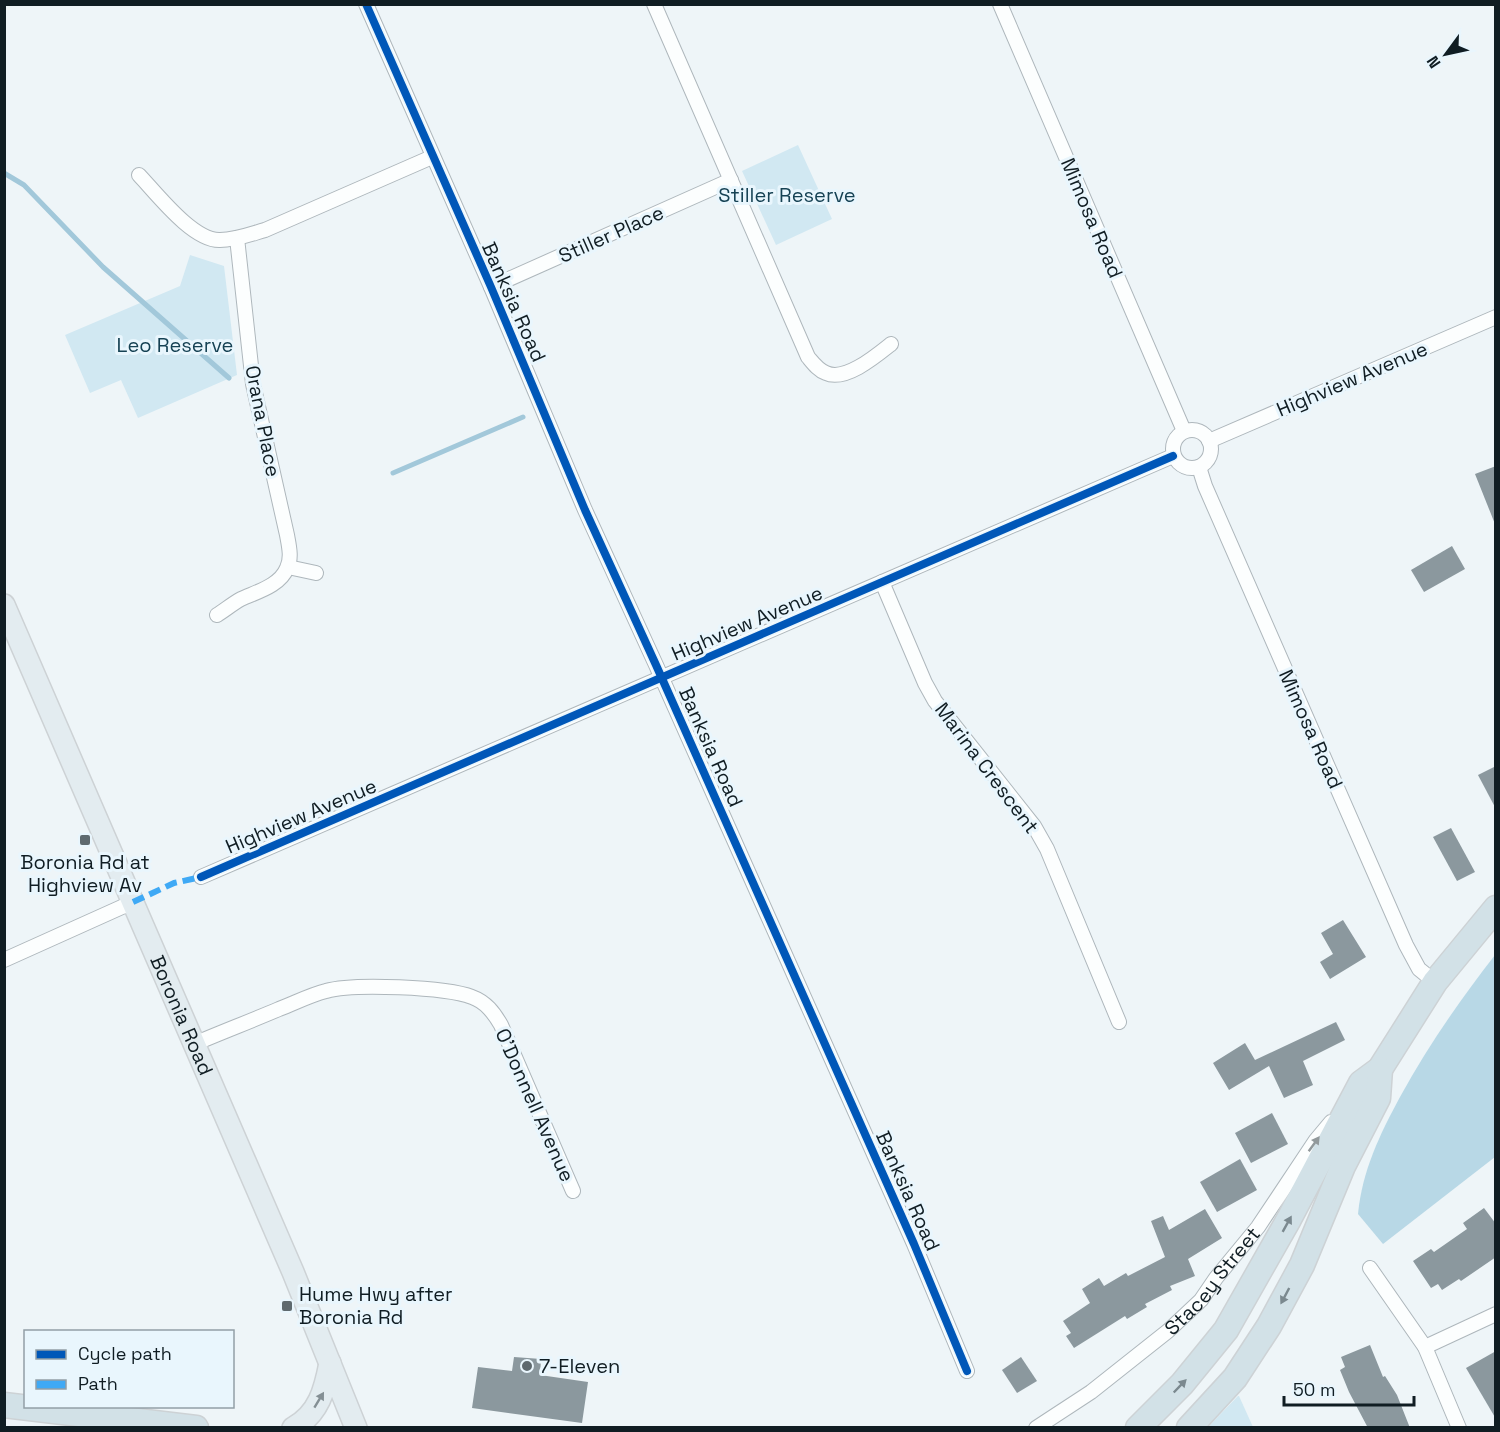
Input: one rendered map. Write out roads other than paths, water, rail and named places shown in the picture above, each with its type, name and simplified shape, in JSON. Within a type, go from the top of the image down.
[{"type":"highway","name":"Stacey Street","points":[[1138,1428],[1182,1384],[1226,1330],[1289,1220],[1352,1097],[1361,1083],[1380,1069],[1435,982],[1496,908]]},
{"type":"highway","name":"Stacey Street","points":[[1189,1428],[1235,1378],[1269,1326],[1302,1265],[1343,1167],[1378,1098],[1380,1069]]},
{"type":"highway","points":[[4,1405],[24,1407]]},
{"type":"highway","points":[[29,1408],[196,1428]]},
{"type":"main road","name":"Boronia Road","points":[[4,604],[288,1261],[356,1428]]},
{"type":"main road","points":[[293,1428],[312,1412],[324,1393],[330,1363]]},
{"type":"street","name":"Banksia Road","points":[[366,4],[585,510],[909,1233],[967,1371]]},
{"type":"street","points":[[654,4],[808,357],[828,375],[839,375],[873,358],[891,344]]},
{"type":"street","name":"Mimosa Road","points":[[1000,4],[1184,431]]},
{"type":"street","points":[[139,175],[186,224],[201,235],[218,241],[266,230],[432,157]]},
{"type":"street","name":"Stiller Place","points":[[490,287],[731,180]]},
{"type":"street","name":"Orana Place","points":[[237,238],[253,384],[287,535],[290,556],[288,567]]},
{"type":"street","name":"Highview Avenue","points":[[1209,441],[1496,317]]},
{"type":"street","points":[[812,382],[820,370]]},
{"type":"street","points":[[1184,431],[1199,431],[1209,441],[1211,448],[1206,463],[1193,469],[1181,466],[1173,456],[1173,441],[1184,431]]},
{"type":"street","name":"Highview Avenue","points":[[201,877],[1173,456]]},
{"type":"street","name":"Mimosa Road","points":[[1199,467],[1205,486],[1412,958],[1419,969],[1435,982]]},
{"type":"street","points":[[217,615],[238,601],[274,583],[284,575],[288,567],[316,573]]},
{"type":"street","name":"Marina Crescent","points":[[882,582],[935,701],[1034,826],[1047,849],[1119,1022]]},
{"type":"street","points":[[4,960],[133,902]]},
{"type":"street","name":"O'Donnell Avenue","points":[[194,1044],[316,994],[348,987],[405,989],[473,997],[493,1011],[501,1025],[573,1191]]},
{"type":"street","name":"Stacey Street","points":[[1036,1428],[1091,1392],[1168,1331],[1201,1300],[1258,1227],[1316,1140],[1352,1097]]},
{"type":"street","points":[[1370,1268],[1425,1347],[1459,1428]]},
{"type":"street","points":[[1425,1347],[1496,1314]]},
{"type":"waterway","points":[[4,173],[24,185],[103,267],[229,378]]},
{"type":"waterway","points":[[393,473],[523,417]]},
{"type":"place","name":"Boronia Rd at Highview Av","points":[[85,840]]},
{"type":"place","name":"Hume Hwy after Boronia Rd","points":[[287,1306]]},
{"type":"place","name":"7-Eleven","points":[[527,1366]]},
{"type":"park label","name":"Stiller Reserve","points":[[787,195]]},
{"type":"park label","name":"Leo Reserve","points":[[175,345]]}]
